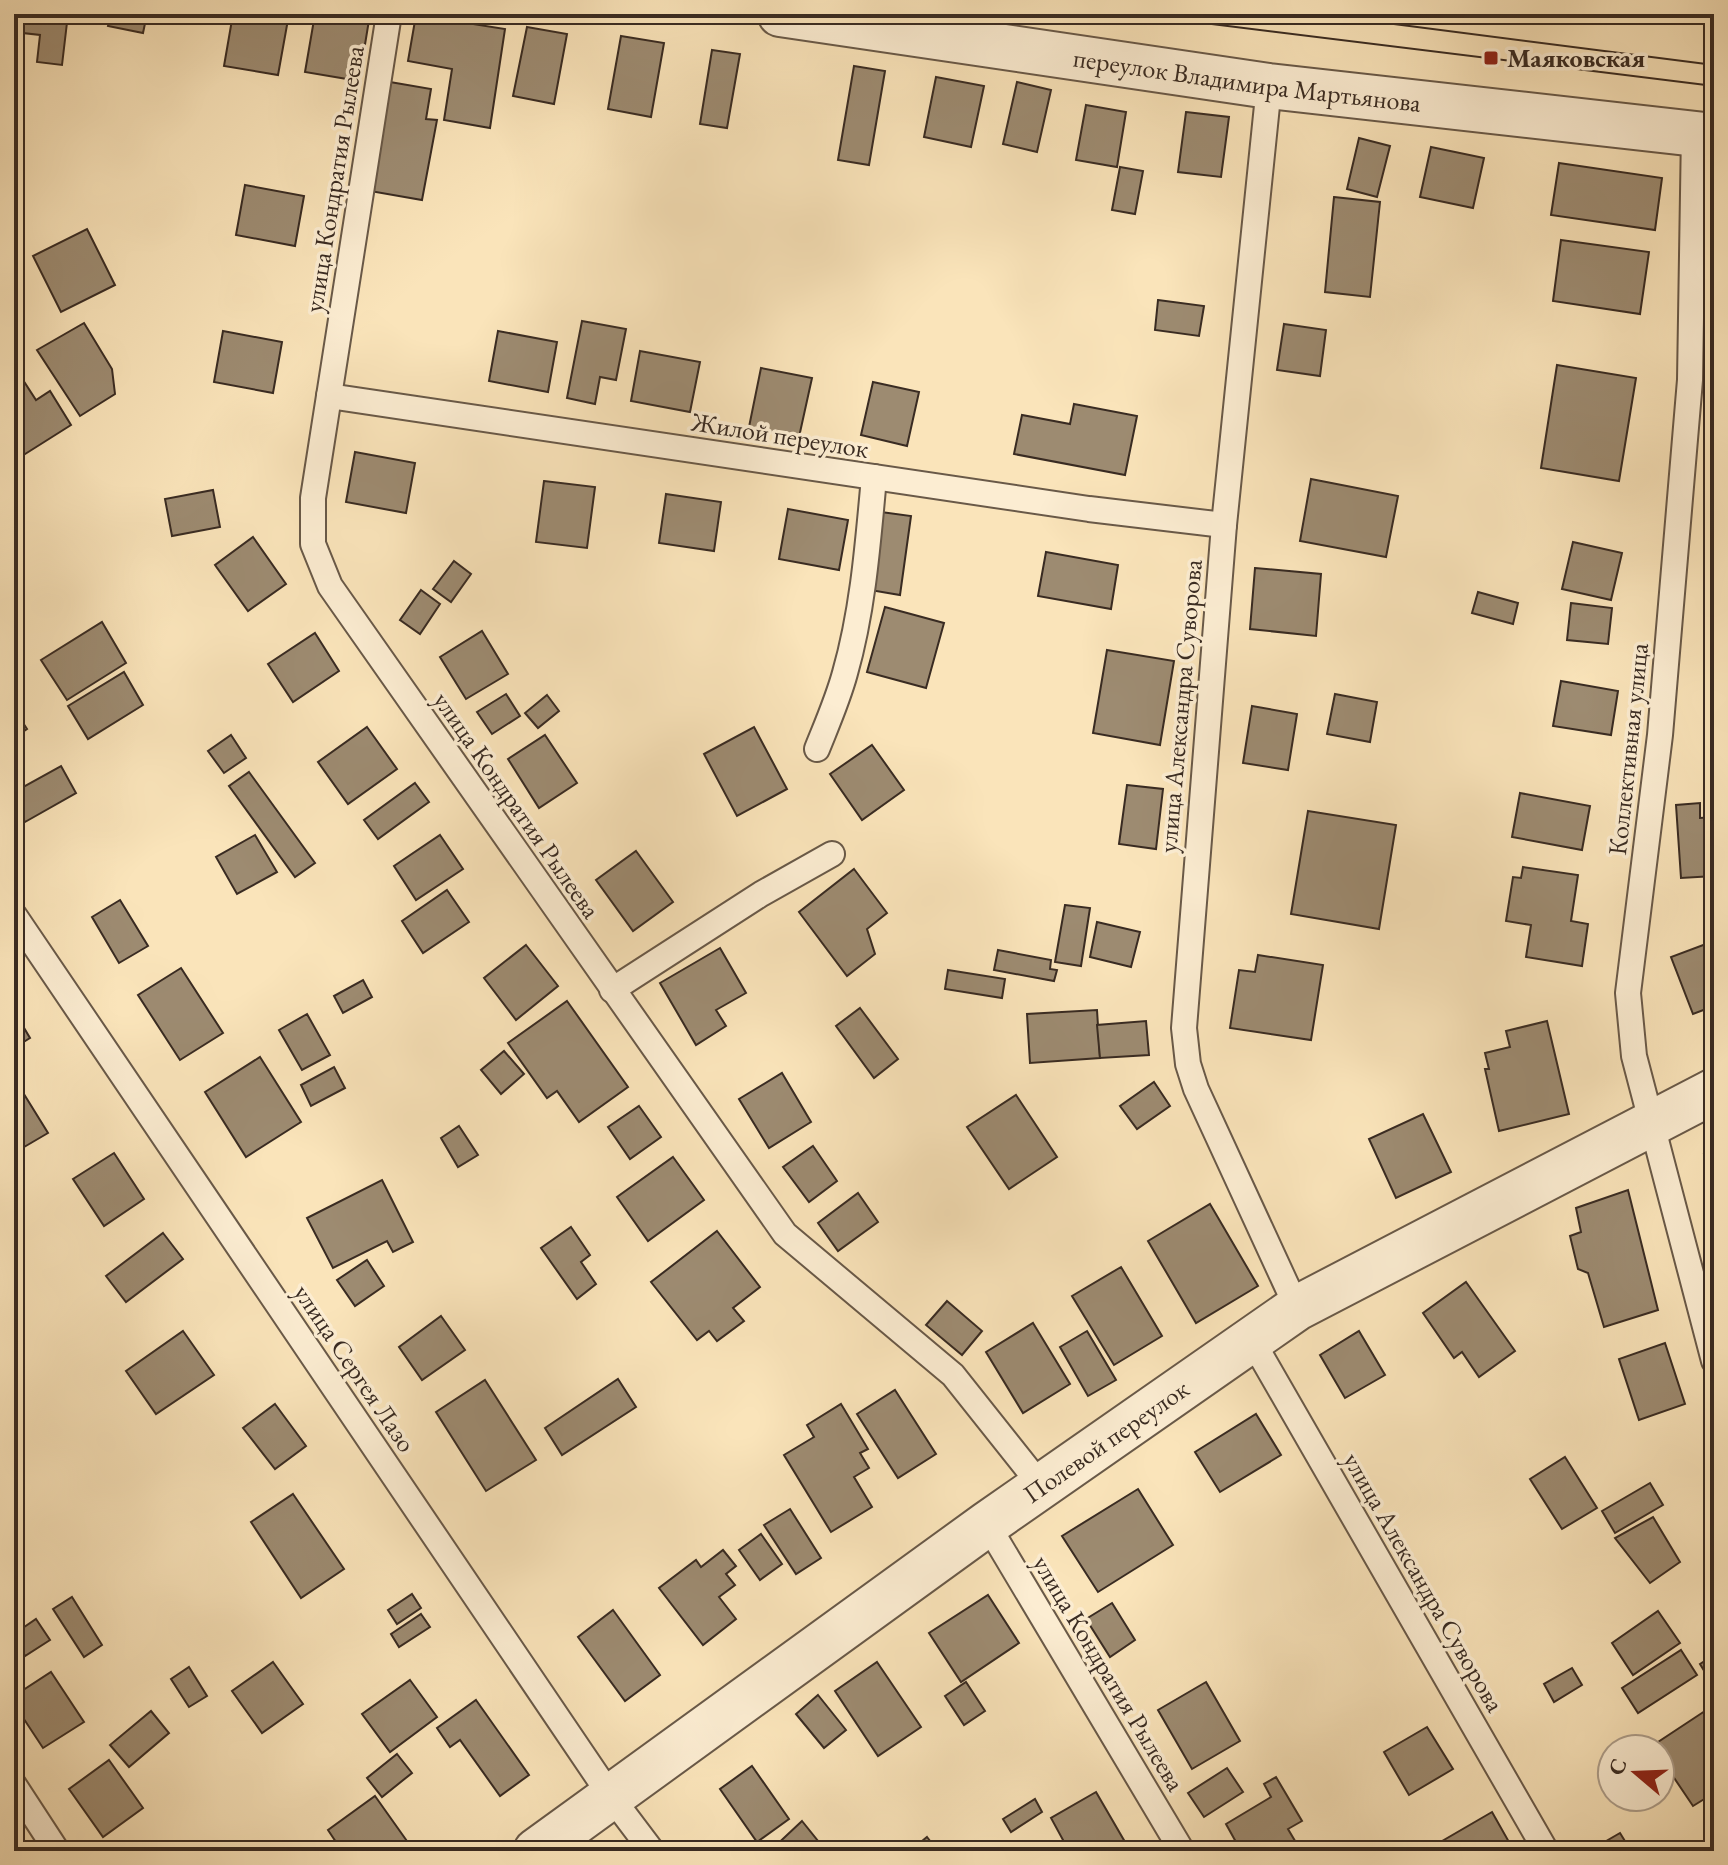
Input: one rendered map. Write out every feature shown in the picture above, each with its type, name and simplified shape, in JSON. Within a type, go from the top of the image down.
[{"type":"street","name":"переулок Владимира Мартьянова","points":[[780,14],[1269,86],[1704,134]]},
{"type":"street","name":"Полевой переулок","points":[[536,1851],[987,1524],[1253,1342],[1297,1308],[1714,1091]]},
{"type":"lane","name":"улица Кондратия Рылеева","points":[[389,14],[313,498],[313,544],[330,586],[785,1234],[953,1375],[1042,1487]]},
{"type":"lane","name":"улица Александра Суворова","points":[[1269,86],[1224,525],[1184,1028],[1188,1064],[1196,1089],[1297,1308]]},
{"type":"lane","name":"Коллективная улица","points":[[1704,134],[1690,380],[1660,735],[1628,993],[1631,1037],[1714,1361]]},
{"type":"lane","name":"Жилой переулок","points":[[329,396],[1089,509],[1224,525]]},
{"type":"lane","points":[[817,749],[844,677],[853,640],[866,565],[874,477]]},
{"type":"lane","points":[[612,990],[761,894],[832,854]]},
{"type":"lane","name":"улица Сергея Лазо","points":[[14,915],[612,1798],[652,1851]]},
{"type":"lane","name":"улица Александра Суворова","points":[[1253,1342],[1546,1851]]},
{"type":"lane","name":"улица Кондратия Рылеева","points":[[987,1524],[1182,1851]]},
{"type":"lane","points":[[14,1785],[57,1851]]},
{"type":"building","points":[[16,14],[68,14],[62,65],[37,62],[40,35],[14,32]]},
{"type":"building","points":[[111,14],[147,14],[143,33],[108,26]]},
{"type":"building","points":[[233,14],[289,14],[278,75],[224,66]]},
{"type":"building","points":[[315,14],[370,14],[359,81],[305,72]]},
{"type":"building","points":[[416,15],[505,29],[490,128],[444,120],[452,69],[408,61]]},
{"type":"building","points":[[527,27],[567,34],[554,104],[513,96]]},
{"type":"building","points":[[621,36],[664,43],[651,117],[608,109]]},
{"type":"building","points":[[712,50],[740,54],[727,128],[700,124]]},
{"type":"building","points":[[854,66],[885,71],[869,165],[838,160]]},
{"type":"building","points":[[936,77],[984,86],[971,147],[924,137]]},
{"type":"building","points":[[390,82],[431,89],[426,119],[437,120],[422,200],[370,191]]},
{"type":"building","points":[[1017,82],[1051,90],[1037,152],[1003,144]]},
{"type":"building","points":[[1086,105],[1126,112],[1117,167],[1076,160]]},
{"type":"building","points":[[1186,112],[1229,117],[1221,177],[1178,172]]},
{"type":"building","points":[[1359,138],[1390,146],[1377,197],[1347,189]]},
{"type":"building","points":[[1431,147],[1484,158],[1473,208],[1420,197]]},
{"type":"building","points":[[1559,163],[1662,178],[1655,230],[1551,215]]},
{"type":"building","points":[[1120,167],[1143,171],[1135,214],[1112,210]]},
{"type":"building","points":[[245,185],[304,196],[295,246],[236,235]]},
{"type":"building","points":[[1334,197],[1380,202],[1370,297],[1325,292]]},
{"type":"building","points":[[87,229],[115,285],[61,312],[33,256]]},
{"type":"building","points":[[1561,240],[1649,252],[1640,314],[1553,301]]},
{"type":"building","points":[[1158,300],[1204,306],[1199,336],[1155,330]]},
{"type":"building","points":[[582,321],[626,329],[616,380],[600,377],[595,404],[567,398]]},
{"type":"building","points":[[84,323],[112,369],[115,394],[80,416],[37,350]]},
{"type":"building","points":[[1284,324],[1326,330],[1320,376],[1277,370]]},
{"type":"building","points":[[223,331],[282,342],[273,393],[214,382]]},
{"type":"building","points":[[498,331],[557,342],[548,392],[489,381]]},
{"type":"building","points":[[640,351],[700,362],[690,412],[631,401]]},
{"type":"building","points":[[1557,365],[1636,378],[1619,481],[1541,468]]},
{"type":"building","points":[[14,366],[36,400],[50,391],[71,425],[14,461]]},
{"type":"building","points":[[761,368],[812,378],[799,437],[749,427]]},
{"type":"building","points":[[873,382],[919,392],[907,446],[861,435]]},
{"type":"building","points":[[1074,404],[1137,416],[1125,475],[1014,454],[1022,415],[1070,424]]},
{"type":"building","points":[[355,452],[415,463],[406,513],[346,502]]},
{"type":"building","points":[[1311,479],[1398,496],[1386,557],[1300,541]]},
{"type":"building","points":[[544,481],[595,487],[587,548],[536,542]]},
{"type":"building","points":[[213,490],[220,527],[172,536],[165,499]]},
{"type":"building","points":[[666,494],[721,502],[714,551],[659,543]]},
{"type":"building","points":[[788,509],[848,520],[839,570],[779,559]]},
{"type":"building","points":[[881,512],[911,516],[900,595],[870,590]]},
{"type":"building","points":[[253,537],[286,584],[248,611],[215,565]]},
{"type":"building","points":[[1573,542],[1622,553],[1611,600],[1562,589]]},
{"type":"building","points":[[1046,552],[1118,565],[1111,609],[1038,596]]},
{"type":"building","points":[[454,561],[471,574],[451,602],[433,589]]},
{"type":"building","points":[[1255,568],[1321,574],[1316,636],[1250,629]]},
{"type":"building","points":[[421,590],[440,604],[420,634],[400,620]]},
{"type":"building","points":[[1478,592],[1518,603],[1513,624],[1472,613]]},
{"type":"building","points":[[1571,603],[1612,608],[1608,644],[1567,640]]},
{"type":"building","points":[[885,607],[944,623],[926,688],[867,672]]},
{"type":"building","points":[[102,622],[126,663],[67,700],[41,660]]},
{"type":"building","points":[[482,631],[508,674],[466,699],[440,657]]},
{"type":"building","points":[[315,633],[339,671],[293,702],[268,664]]},
{"type":"building","points":[[1107,650],[1174,661],[1160,745],[1093,733]]},
{"type":"building","points":[[124,672],[143,705],[88,739],[68,706]]},
{"type":"building","points":[[1561,681],[1618,691],[1611,735],[1553,726]]},
{"type":"building","points":[[506,694],[520,716],[492,734],[477,712]]},
{"type":"building","points":[[1335,694],[1377,702],[1370,742],[1327,734]]},
{"type":"building","points":[[547,695],[559,711],[538,728],[525,713]]},
{"type":"building","points":[[1252,706],[1297,714],[1288,770],[1243,763]]},
{"type":"building","points":[[14,709],[27,729],[14,738]]},
{"type":"building","points":[[367,727],[397,769],[348,804],[318,762]]},
{"type":"building","points":[[754,727],[787,789],[737,816],[704,754]]},
{"type":"building","points":[[231,735],[246,758],[224,773],[208,751]]},
{"type":"building","points":[[545,735],[577,783],[539,808],[508,759]]},
{"type":"building","points":[[872,745],[904,790],[862,820],[830,774]]},
{"type":"building","points":[[61,766],[76,793],[25,822],[14,802],[14,792]]},
{"type":"building","points":[[249,772],[315,863],[295,877],[229,786]]},
{"type":"building","points":[[415,783],[429,802],[378,839],[364,820]]},
{"type":"building","points":[[1127,785],[1163,789],[1156,849],[1119,844]]},
{"type":"building","points":[[1520,793],[1590,806],[1582,850],[1512,837]]},
{"type":"building","points":[[1700,803],[1700,818],[1714,817],[1714,876],[1681,878],[1676,805]]},
{"type":"building","points":[[1308,811],[1396,825],[1379,929],[1291,914]]},
{"type":"building","points":[[255,835],[277,872],[237,894],[216,857]]},
{"type":"building","points":[[440,835],[463,869],[416,900],[394,866]]},
{"type":"building","points":[[636,851],[673,902],[633,931],[596,880]]},
{"type":"building","points":[[1523,867],[1578,875],[1571,921],[1588,924],[1582,966],[1526,957],[1531,925],[1506,921],[1513,877],[1521,878]]},
{"type":"building","points":[[854,869],[887,913],[867,929],[875,954],[847,976],[799,912]]},
{"type":"building","points":[[447,890],[469,922],[423,953],[402,921]]},
{"type":"building","points":[[120,900],[148,946],[119,963],[92,917]]},
{"type":"building","points":[[1065,905],[1090,908],[1081,966],[1055,962]]},
{"type":"building","points":[[1097,922],[1140,932],[1131,967],[1090,957]]},
{"type":"building","points":[[1714,941],[1714,1006],[1693,1014],[1671,957]]},
{"type":"building","points":[[526,945],[558,986],[516,1020],[484,978]]},
{"type":"building","points":[[720,948],[746,993],[716,1010],[726,1026],[696,1045],[660,983]]},
{"type":"building","points":[[998,950],[1051,960],[1050,969],[1057,970],[1054,981],[994,970]]},
{"type":"building","points":[[1258,955],[1323,965],[1311,1040],[1230,1028],[1239,970],[1255,972]]},
{"type":"building","points":[[181,968],[223,1033],[180,1060],[138,995]]},
{"type":"building","points":[[948,970],[1005,979],[1002,998],[945,989]]},
{"type":"building","points":[[363,980],[372,997],[343,1013],[334,996]]},
{"type":"building","points":[[567,1001],[628,1087],[579,1122],[557,1091],[547,1098],[508,1043]]},
{"type":"building","points":[[860,1008],[898,1059],[874,1078],[836,1026]]},
{"type":"building","points":[[1097,1010],[1100,1058],[1030,1063],[1027,1014]]},
{"type":"building","points":[[14,1011],[30,1038],[14,1048]]},
{"type":"building","points":[[307,1014],[330,1055],[302,1070],[279,1030]]},
{"type":"building","points":[[1146,1021],[1149,1055],[1100,1058],[1097,1025]]},
{"type":"building","points":[[1547,1021],[1569,1114],[1499,1131],[1485,1069],[1489,1069],[1485,1053],[1510,1047],[1506,1031]]},
{"type":"building","points":[[504,1051],[524,1074],[501,1094],[481,1070]]},
{"type":"building","points":[[260,1057],[301,1122],[246,1157],[205,1092]]},
{"type":"building","points":[[334,1067],[345,1088],[311,1106],[301,1085]]},
{"type":"building","points":[[782,1073],[811,1122],[769,1148],[739,1099]]},
{"type":"building","points":[[14,1078],[48,1133],[19,1150],[14,1142]]},
{"type":"building","points":[[1154,1082],[1170,1106],[1137,1129],[1120,1106]]},
{"type":"building","points":[[1016,1095],[1057,1157],[1009,1189],[967,1127]]},
{"type":"building","points":[[639,1106],[661,1137],[630,1159],[608,1127]]},
{"type":"building","points":[[1423,1114],[1451,1172],[1396,1198],[1369,1139]]},
{"type":"building","points":[[459,1126],[478,1155],[458,1167],[441,1138]]},
{"type":"building","points":[[813,1146],[837,1181],[809,1202],[783,1167]]},
{"type":"building","points":[[1714,1151],[1714,1200],[1704,1154]]},
{"type":"building","points":[[114,1153],[144,1199],[104,1226],[73,1179]]},
{"type":"building","points":[[673,1157],[704,1200],[648,1241],[617,1197]]},
{"type":"building","points":[[382,1180],[413,1242],[393,1252],[387,1241],[333,1268],[307,1218]]},
{"type":"building","points":[[1628,1190],[1658,1310],[1604,1327],[1588,1273],[1578,1269],[1570,1236],[1581,1232],[1576,1208]]},
{"type":"building","points":[[858,1193],[878,1222],[838,1251],[818,1223]]},
{"type":"building","points":[[1210,1204],[1258,1286],[1196,1323],[1148,1241]]},
{"type":"building","points":[[571,1227],[590,1255],[581,1262],[596,1284],[577,1299],[541,1248]]},
{"type":"building","points":[[717,1231],[760,1287],[733,1308],[744,1321],[717,1341],[709,1331],[697,1340],[651,1282]]},
{"type":"building","points":[[163,1233],[183,1259],[126,1302],[106,1276]]},
{"type":"building","points":[[367,1260],[384,1286],[355,1306],[337,1280]]},
{"type":"building","points":[[1121,1267],[1162,1336],[1114,1365],[1072,1296]]},
{"type":"building","points":[[1466,1282],[1515,1351],[1479,1377],[1462,1352],[1454,1358],[1423,1313]]},
{"type":"building","points":[[947,1301],[982,1331],[962,1355],[926,1325]]},
{"type":"building","points":[[441,1316],[465,1350],[422,1380],[399,1347]]},
{"type":"building","points":[[1033,1323],[1070,1384],[1023,1413],[986,1352]]},
{"type":"building","points":[[183,1331],[214,1375],[156,1414],[126,1371]]},
{"type":"building","points":[[1087,1331],[1116,1380],[1088,1396],[1060,1347]]},
{"type":"building","points":[[1359,1331],[1385,1375],[1345,1398],[1320,1355]]},
{"type":"building","points":[[1665,1343],[1685,1404],[1639,1420],[1619,1359]]},
{"type":"building","points":[[618,1379],[636,1407],[562,1455],[545,1428]]},
{"type":"building","points":[[485,1380],[536,1460],[486,1491],[436,1412]]},
{"type":"building","points":[[895,1390],[936,1454],[898,1478],[857,1414]]},
{"type":"building","points":[[275,1404],[306,1446],[275,1469],[243,1428]]},
{"type":"building","points":[[841,1404],[868,1449],[860,1453],[869,1468],[854,1477],[872,1507],[831,1532],[784,1455],[814,1437],[807,1425]]},
{"type":"building","points":[[1256,1414],[1281,1455],[1220,1492],[1195,1452]]},
{"type":"building","points":[[1565,1457],[1597,1508],[1562,1529],[1530,1479]]},
{"type":"building","points":[[1650,1483],[1663,1505],[1615,1533],[1602,1511]]},
{"type":"building","points":[[1138,1489],[1173,1545],[1098,1592],[1062,1536]]},
{"type":"building","points":[[293,1494],[344,1569],[301,1598],[251,1522]]},
{"type":"building","points":[[790,1509],[821,1558],[796,1574],[764,1525]]},
{"type":"building","points":[[1653,1517],[1680,1562],[1650,1583],[1615,1538]]},
{"type":"building","points":[[761,1534],[782,1564],[760,1580],[739,1550]]},
{"type":"building","points":[[723,1550],[736,1566],[726,1574],[735,1585],[719,1597],[736,1619],[703,1645],[659,1588],[696,1560],[701,1567]]},
{"type":"building","points":[[412,1594],[421,1608],[397,1624],[388,1610]]},
{"type":"building","points":[[988,1595],[1019,1643],[961,1682],[929,1633]]},
{"type":"building","points":[[72,1597],[102,1645],[84,1657],[53,1609]]},
{"type":"building","points":[[1112,1603],[1135,1640],[1110,1657],[1086,1619]]},
{"type":"building","points":[[613,1610],[660,1675],[625,1701],[578,1637]]},
{"type":"building","points":[[1658,1611],[1680,1643],[1633,1675],[1612,1643]]},
{"type":"building","points":[[421,1614],[430,1627],[399,1647],[391,1634]]},
{"type":"building","points":[[36,1619],[50,1640],[25,1656],[14,1634]]},
{"type":"building","points":[[1681,1650],[1697,1675],[1638,1713],[1622,1688]]},
{"type":"building","points":[[1714,1655],[1714,1687],[1700,1664]]},
{"type":"building","points":[[273,1662],[303,1704],[262,1733],[232,1691]]},
{"type":"building","points":[[877,1662],[921,1727],[878,1756],[835,1691]]},
{"type":"building","points":[[189,1667],[207,1696],[189,1707],[171,1679]]},
{"type":"building","points":[[1572,1668],[1582,1685],[1554,1702],[1544,1684]]},
{"type":"building","points":[[51,1672],[84,1722],[43,1748],[14,1704],[14,1696]]},
{"type":"building","points":[[410,1680],[437,1717],[390,1752],[362,1714]]},
{"type":"building","points":[[966,1682],[985,1711],[964,1725],[945,1696]]},
{"type":"building","points":[[1206,1682],[1240,1741],[1192,1769],[1158,1710]]},
{"type":"building","points":[[818,1695],[846,1730],[824,1748],[796,1714]]},
{"type":"building","points":[[476,1700],[529,1775],[500,1796],[460,1740],[450,1747],[437,1728]]},
{"type":"building","points":[[1714,1705],[1714,1793],[1693,1806],[1676,1781],[1676,1733],[1672,1733]]},
{"type":"building","points":[[151,1711],[169,1733],[129,1767],[110,1745]]},
{"type":"building","points":[[1427,1727],[1453,1769],[1409,1795],[1384,1752]]},
{"type":"building","points":[[397,1754],[412,1773],[382,1797],[367,1778]]},
{"type":"building","points":[[109,1760],[143,1808],[103,1837],[69,1789]]},
{"type":"building","points":[[752,1766],[789,1819],[757,1842],[720,1789]]},
{"type":"building","points":[[1227,1768],[1243,1792],[1204,1817],[1188,1793]]},
{"type":"building","points":[[1276,1777],[1302,1821],[1288,1829],[1298,1846],[1290,1851],[1241,1851],[1226,1824],[1271,1797],[1264,1784]]},
{"type":"building","points":[[1096,1792],[1125,1842],[1109,1851],[1069,1851],[1051,1818]]},
{"type":"building","points":[[375,1796],[414,1851],[342,1851],[328,1830]]},
{"type":"building","points":[[1035,1799],[1042,1812],[1011,1832],[1003,1819]]},
{"type":"building","points":[[1492,1812],[1509,1842],[1493,1851],[1425,1851]]},
{"type":"building","points":[[802,1821],[822,1846],[817,1851],[770,1851]]},
{"type":"building","points":[[1620,1833],[1631,1851],[1589,1851]]},
{"type":"building","points":[[927,1837],[938,1851],[910,1851]]},
{"type":"tram line","points":[[1131,14],[1714,86]]},
{"type":"tram line","points":[[1316,14],[1714,65]]},
{"type":"place","name":"Маяковская","points":[[1491,58]]}]
